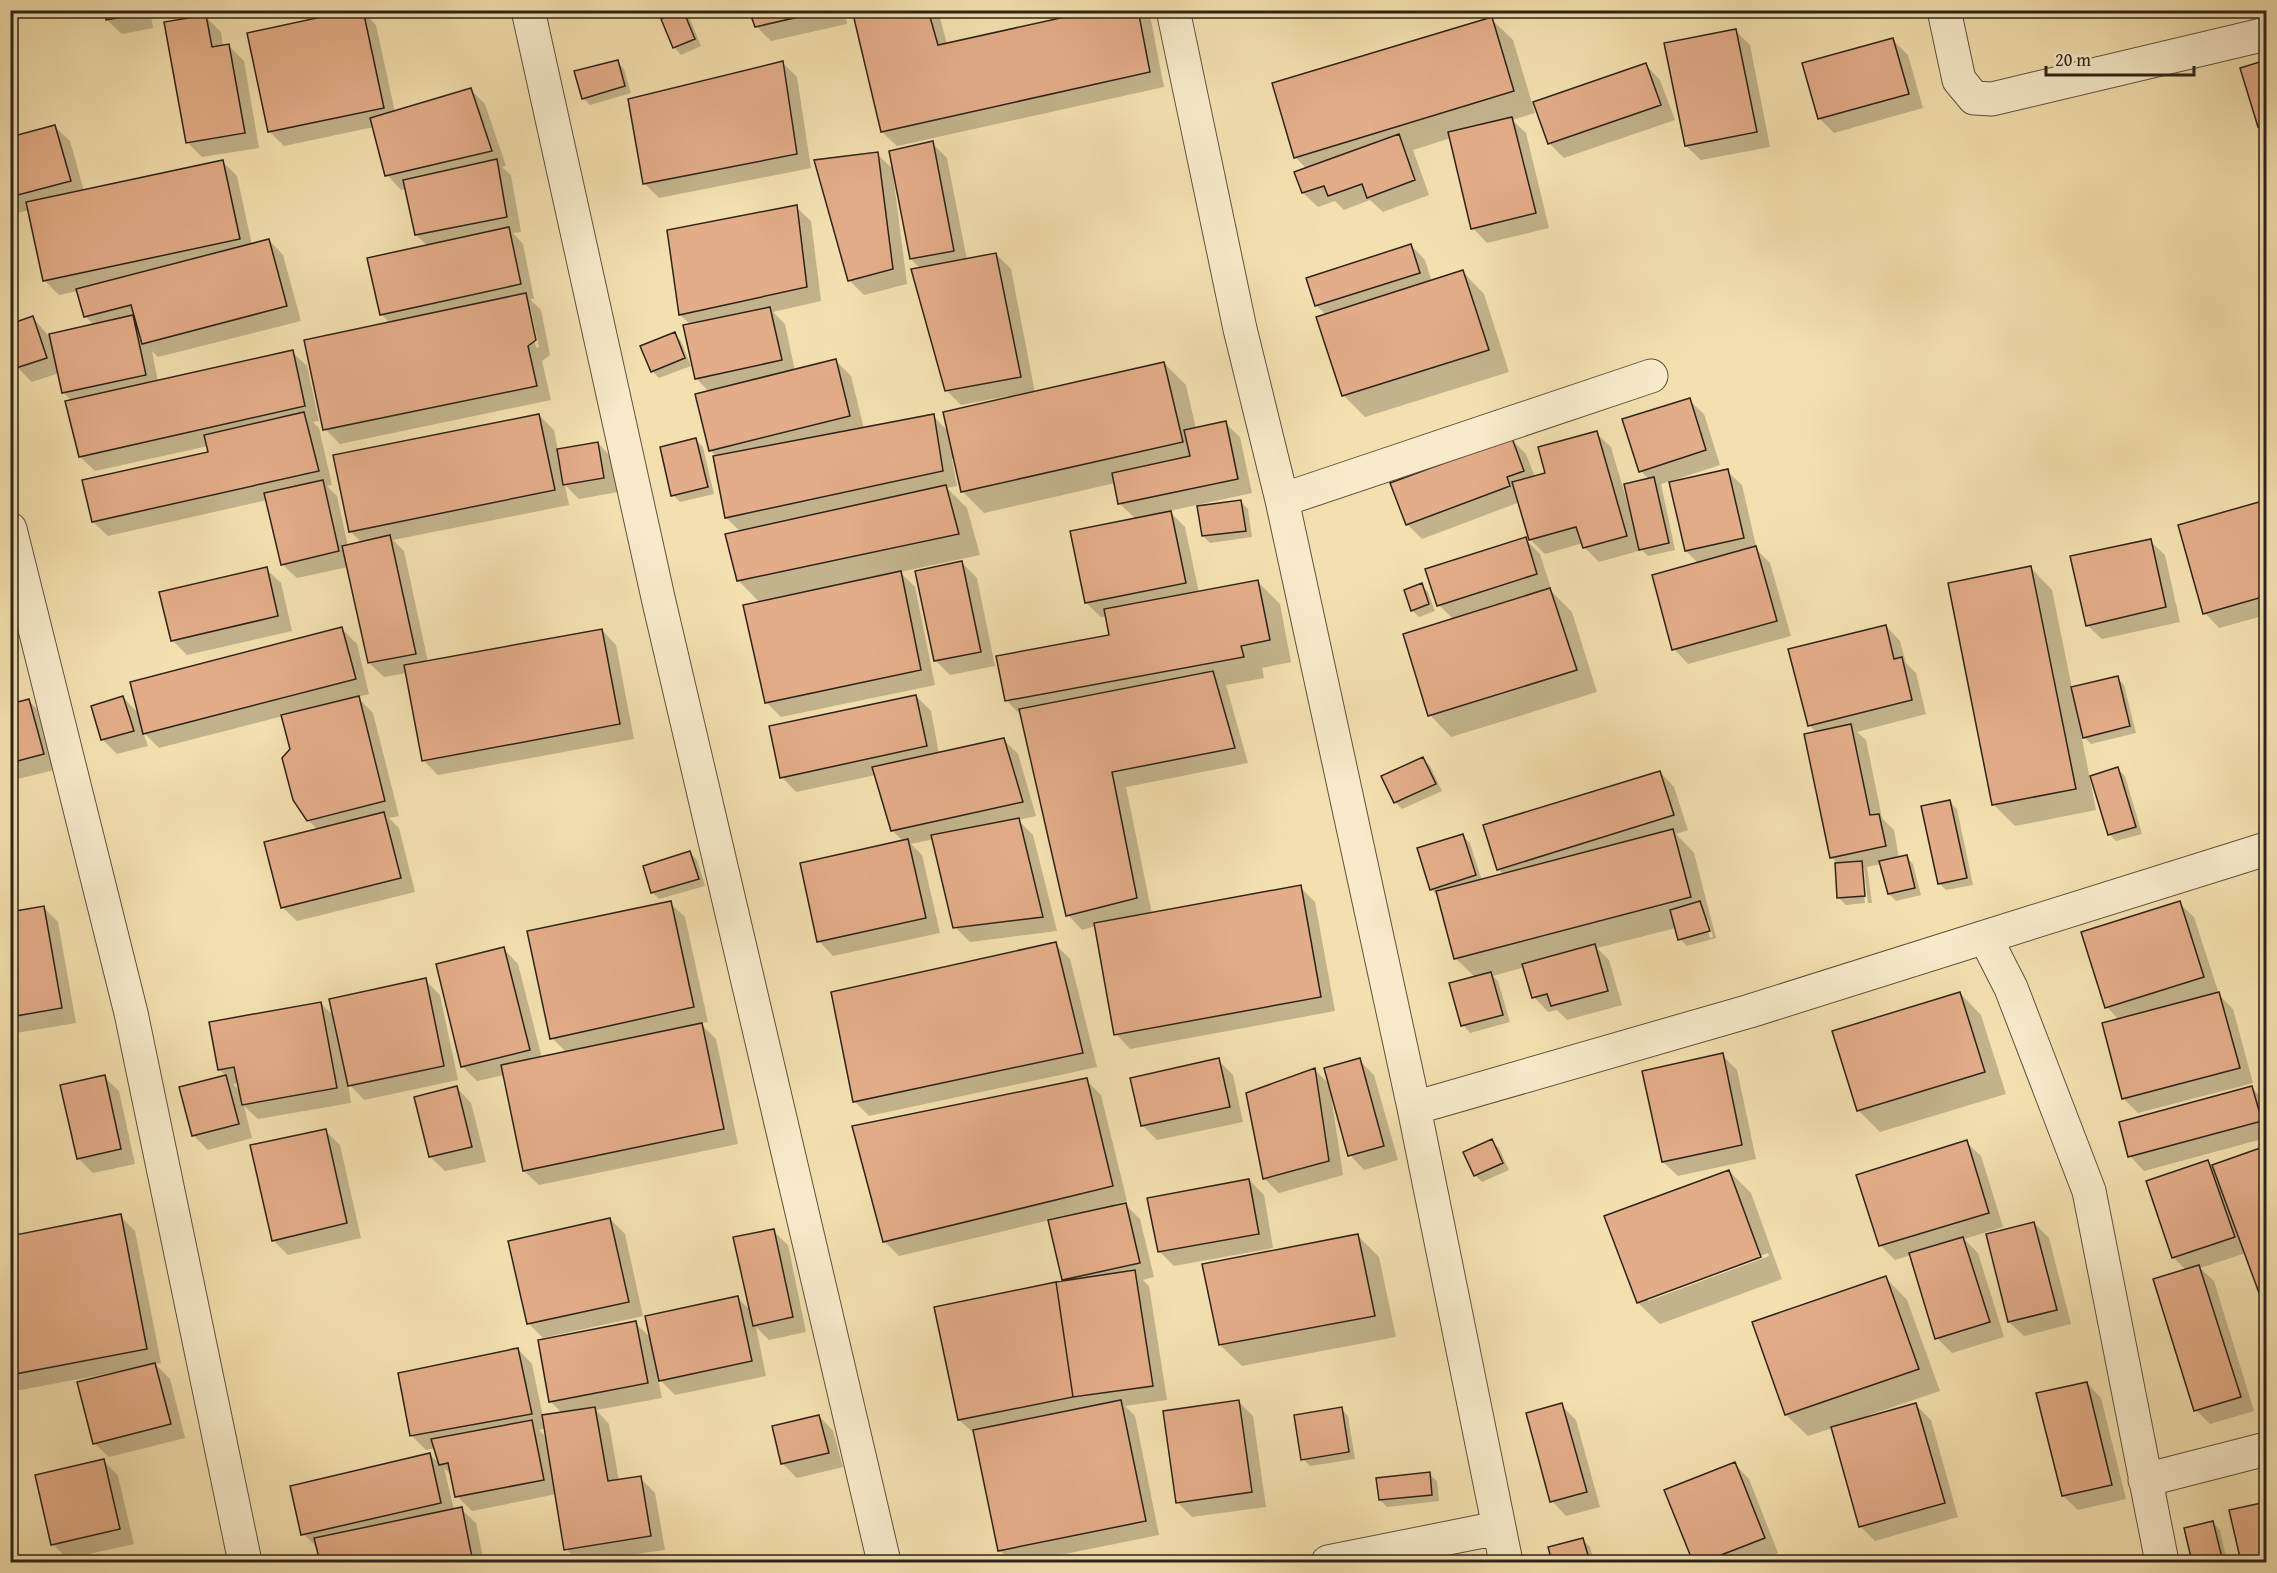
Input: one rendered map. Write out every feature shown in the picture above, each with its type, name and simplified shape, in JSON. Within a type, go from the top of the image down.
[{"type":"street","points":[[528,10],[659,602],[885,1563]]},
{"type":"street","points":[[1173,10],[1239,329],[1282,500],[1413,1108],[1506,1563]]},
{"type":"street","points":[[1944,10],[1959,80],[1974,98],[1992,99],[2266,34]]},
{"type":"street","points":[[1282,500],[1651,376]]},
{"type":"street","points":[[10,530],[130,1013],[245,1563]]},
{"type":"street","points":[[1413,1108],[1750,1011],[2266,849]]},
{"type":"street","points":[[1985,937],[2011,988],[2089,1191],[2162,1563]]},
{"type":"street","points":[[2145,1480],[2266,1449]]},
{"type":"street","points":[[1328,1563],[1498,1528]]},
{"type":"building","points":[[104,10],[139,10],[140,14],[106,20]]},
{"type":"building","points":[[363,10],[384,108],[268,132],[247,33]]},
{"type":"building","points":[[683,10],[695,39],[673,48],[661,19]]},
{"type":"building","points":[[749,10],[829,10],[755,27]]},
{"type":"building","points":[[852,10],[928,10],[938,45],[1097,10],[1138,10],[1150,72],[881,132]]},
{"type":"building","points":[[206,15],[212,47],[229,44],[245,133],[186,143],[164,22]]},
{"type":"building","points":[[1492,17],[1514,91],[1294,158],[1272,83]]},
{"type":"building","points":[[1736,29],[1757,132],[1685,146],[1664,43]]},
{"type":"building","points":[[1893,38],[1909,94],[1818,119],[1802,63]]},
{"type":"building","points":[[618,60],[625,86],[582,99],[574,71]]},
{"type":"building","points":[[2266,60],[2266,125],[2258,127],[2240,68]]},
{"type":"building","points":[[783,61],[797,154],[643,184],[628,99]]},
{"type":"building","points":[[1646,63],[1661,105],[1548,144],[1533,102]]},
{"type":"building","points":[[471,88],[492,151],[385,176],[370,118]]},
{"type":"building","points":[[1512,117],[1536,213],[1471,229],[1448,132]]},
{"type":"building","points":[[55,125],[71,181],[10,197],[10,137]]},
{"type":"building","points":[[1399,134],[1415,180],[1367,198],[1362,184],[1328,196],[1324,186],[1302,193],[1294,172]]},
{"type":"building","points":[[933,141],[954,251],[910,259],[889,151]]},
{"type":"building","points":[[878,152],[893,269],[848,281],[814,160]]},
{"type":"building","points":[[497,159],[507,217],[415,235],[403,180]]},
{"type":"building","points":[[223,160],[240,239],[43,281],[26,202]]},
{"type":"building","points":[[797,205],[807,287],[679,315],[667,230]]},
{"type":"building","points":[[509,227],[521,284],[380,315],[367,258]]},
{"type":"building","points":[[269,239],[287,306],[142,344],[131,305],[84,317],[76,289]]},
{"type":"building","points":[[1411,244],[1420,273],[1315,306],[1306,278]]},
{"type":"building","points":[[996,253],[1021,377],[945,391],[911,269]]},
{"type":"building","points":[[1463,270],[1489,350],[1342,396],[1316,317]]},
{"type":"building","points":[[526,293],[536,340],[528,346],[537,386],[323,430],[304,340]]},
{"type":"building","points":[[770,307],[782,360],[695,379],[683,325]]},
{"type":"building","points":[[133,315],[146,375],[62,393],[49,334]]},
{"type":"building","points":[[33,316],[47,358],[16,368],[10,353],[10,324]]},
{"type":"building","points":[[675,332],[685,358],[651,372],[640,346]]},
{"type":"building","points":[[293,350],[305,406],[79,457],[65,401]]},
{"type":"building","points":[[836,359],[850,416],[709,451],[695,394]]},
{"type":"building","points":[[1164,362],[1183,442],[961,492],[943,412]]},
{"type":"building","points":[[1690,398],[1706,450],[1639,472],[1622,419]]},
{"type":"building","points":[[304,412],[319,471],[92,522],[82,480],[208,452],[204,435]]},
{"type":"building","points":[[539,414],[555,490],[349,532],[333,455]]},
{"type":"building","points":[[934,414],[943,471],[725,518],[713,456]]},
{"type":"building","points":[[1226,421],[1238,479],[1118,504],[1112,473],[1190,456],[1184,430]]},
{"type":"building","points":[[1597,431],[1627,536],[1583,548],[1576,527],[1529,540],[1512,482],[1545,473],[1538,447]]},
{"type":"building","points":[[696,438],[708,487],[671,496],[660,447]]},
{"type":"building","points":[[1512,438],[1524,471],[1507,477],[1510,486],[1406,525],[1390,483]]},
{"type":"building","points":[[598,442],[604,478],[563,485],[557,449]]},
{"type":"building","points":[[1728,469],[1744,538],[1685,551],[1669,482]]},
{"type":"building","points":[[1654,477],[1669,543],[1639,550],[1624,484]]},
{"type":"building","points":[[323,480],[339,551],[281,565],[264,493]]},
{"type":"building","points":[[946,485],[959,534],[737,581],[725,534]]},
{"type":"building","points":[[1241,500],[1246,531],[1202,536],[1197,506]]},
{"type":"building","points":[[2266,500],[2266,596],[2203,614],[2178,525]]},
{"type":"building","points":[[1171,511],[1186,583],[1085,603],[1070,531]]},
{"type":"building","points":[[390,535],[416,654],[368,663],[342,546]]},
{"type":"building","points":[[1526,537],[1537,574],[1437,606],[1425,569]]},
{"type":"building","points":[[2151,539],[2166,607],[2086,626],[2070,556]]},
{"type":"building","points":[[1756,546],[1777,621],[1672,650],[1652,575]]},
{"type":"building","points":[[962,561],[981,652],[934,661],[915,571]]},
{"type":"building","points":[[2031,566],[2076,789],[1992,805],[1948,583]]},
{"type":"building","points":[[267,567],[278,616],[171,641],[159,592]]},
{"type":"building","points":[[901,571],[921,670],[765,703],[743,605]]},
{"type":"building","points":[[1258,580],[1270,640],[1241,646],[1244,657],[1005,701],[996,656],[1109,635],[1104,609]]},
{"type":"building","points":[[1422,583],[1429,604],[1411,611],[1404,590]]},
{"type":"building","points":[[1550,588],[1577,670],[1428,716],[1403,634]]},
{"type":"building","points":[[1886,625],[1894,659],[1902,657],[1912,700],[1808,726],[1788,649]]},
{"type":"building","points":[[342,627],[356,679],[143,734],[130,682]]},
{"type":"building","points":[[602,629],[620,724],[422,761],[404,665]]},
{"type":"building","points":[[1213,671],[1235,748],[1112,772],[1137,898],[1066,916],[1019,709]]},
{"type":"building","points":[[2118,676],[2130,726],[2083,738],[2071,687]]},
{"type":"building","points":[[916,695],[927,746],[780,778],[769,726]]},
{"type":"building","points":[[123,696],[134,731],[101,740],[91,706]]},
{"type":"building","points":[[359,696],[385,801],[307,821],[293,800],[282,758],[290,749],[281,715]]},
{"type":"building","points":[[29,699],[44,754],[10,763],[10,704]]},
{"type":"building","points":[[1851,724],[1870,815],[1879,814],[1886,846],[1830,858],[1804,734]]},
{"type":"building","points":[[1004,738],[1023,802],[891,831],[872,767]]},
{"type":"building","points":[[1423,757],[1436,784],[1394,803],[1381,776]]},
{"type":"building","points":[[2118,767],[2136,827],[2108,835],[2090,776]]},
{"type":"building","points":[[1660,771],[1674,815],[1497,870],[1483,825]]},
{"type":"building","points":[[1950,800],[1967,878],[1938,884],[1921,806]]},
{"type":"building","points":[[384,812],[401,878],[281,908],[264,842]]},
{"type":"building","points":[[1019,818],[1043,917],[953,928],[931,835]]},
{"type":"building","points":[[1673,829],[1691,897],[1454,959],[1436,891]]},
{"type":"building","points":[[1463,834],[1476,875],[1430,890],[1417,848]]},
{"type":"building","points":[[908,839],[926,918],[817,942],[800,863]]},
{"type":"building","points":[[690,851],[699,879],[651,893],[643,866]]},
{"type":"building","points":[[1907,855],[1915,888],[1888,894],[1879,861]]},
{"type":"building","points":[[1862,861],[1865,896],[1837,898],[1835,863]]},
{"type":"building","points":[[1301,885],[1321,997],[1114,1035],[1094,923]]},
{"type":"building","points":[[671,901],[694,1007],[550,1039],[527,931]]},
{"type":"building","points":[[1700,901],[1710,931],[1678,940],[1670,910]]},
{"type":"building","points":[[2180,901],[2204,977],[2105,1008],[2081,932]]},
{"type":"building","points":[[44,906],[62,1008],[10,1017],[10,912]]},
{"type":"building","points":[[1056,942],[1083,1053],[853,1102],[831,992]]},
{"type":"building","points":[[1595,944],[1608,991],[1551,1006],[1547,994],[1532,998],[1522,964]]},
{"type":"building","points":[[504,947],[530,1050],[461,1067],[436,964]]},
{"type":"building","points":[[1491,972],[1503,1015],[1461,1026],[1449,983]]},
{"type":"building","points":[[426,978],[444,1066],[348,1086],[329,999]]},
{"type":"building","points":[[1960,992],[1985,1072],[1857,1111],[1832,1031]]},
{"type":"building","points":[[2219,992],[2240,1068],[2122,1099],[2102,1023]]},
{"type":"building","points":[[321,1002],[337,1088],[242,1105],[234,1067],[218,1070],[209,1022]]},
{"type":"building","points":[[702,1023],[724,1129],[523,1171],[501,1065]]},
{"type":"building","points":[[1723,1053],[1742,1145],[1662,1162],[1642,1071]]},
{"type":"building","points":[[1219,1058],[1230,1107],[1141,1126],[1130,1078]]},
{"type":"building","points":[[1360,1058],[1384,1146],[1348,1156],[1324,1068]]},
{"type":"building","points":[[1315,1068],[1329,1161],[1263,1179],[1246,1093]]},
{"type":"building","points":[[105,1075],[121,1149],[77,1159],[60,1085]]},
{"type":"building","points":[[226,1075],[239,1124],[192,1136],[179,1087]]},
{"type":"building","points":[[1087,1078],[1113,1186],[883,1242],[852,1126]]},
{"type":"building","points":[[457,1086],[472,1147],[429,1157],[414,1097]]},
{"type":"building","points":[[2252,1086],[2262,1121],[2128,1157],[2119,1122]]},
{"type":"building","points":[[326,1129],[347,1223],[272,1241],[250,1145]]},
{"type":"building","points":[[1492,1139],[1503,1163],[1474,1176],[1463,1152]]},
{"type":"building","points":[[1967,1140],[1989,1213],[1879,1246],[1856,1175]]},
{"type":"building","points":[[2263,1147],[2266,1157],[2266,1312],[2212,1165]]},
{"type":"building","points":[[2208,1160],[2235,1237],[2172,1258],[2146,1181]]},
{"type":"building","points":[[1729,1170],[1761,1257],[1637,1303],[1604,1216]]},
{"type":"building","points":[[1249,1179],[1259,1234],[1158,1252],[1147,1198]]},
{"type":"building","points":[[1126,1203],[1140,1263],[1062,1280],[1048,1220]]},
{"type":"building","points":[[121,1214],[147,1349],[10,1375],[10,1236]]},
{"type":"building","points":[[610,1218],[629,1302],[527,1324],[508,1241]]},
{"type":"building","points":[[2034,1222],[2057,1310],[2008,1322],[1986,1234]]},
{"type":"building","points":[[774,1229],[793,1317],[753,1326],[733,1237]]},
{"type":"building","points":[[1358,1234],[1375,1316],[1219,1345],[1202,1264]]},
{"type":"building","points":[[1963,1237],[1990,1322],[1935,1339],[1909,1253]]},
{"type":"building","points":[[2199,1265],[2241,1397],[2194,1411],[2153,1279]]},
{"type":"building","points":[[1135,1270],[1153,1386],[1073,1397],[1056,1282]]},
{"type":"building","points":[[1886,1276],[1919,1369],[1785,1415],[1752,1322]]},
{"type":"building","points":[[1056,1282],[1073,1397],[958,1420],[934,1307]]},
{"type":"building","points":[[738,1296],[752,1361],[659,1381],[645,1316]]},
{"type":"building","points":[[636,1321],[648,1383],[549,1402],[538,1340]]},
{"type":"building","points":[[518,1348],[532,1414],[410,1436],[398,1373]]},
{"type":"building","points":[[155,1363],[171,1424],[93,1444],[77,1382]]},
{"type":"building","points":[[2087,1382],[2112,1485],[2062,1496],[2036,1393]]},
{"type":"building","points":[[1121,1400],[1146,1521],[998,1551],[973,1430]]},
{"type":"building","points":[[1239,1400],[1252,1492],[1176,1503],[1163,1411]]},
{"type":"building","points":[[1562,1403],[1587,1492],[1550,1502],[1526,1413]]},
{"type":"building","points":[[1916,1403],[1945,1503],[1859,1527],[1831,1427]]},
{"type":"building","points":[[595,1407],[608,1481],[641,1476],[651,1536],[564,1550],[542,1415]]},
{"type":"building","points":[[1342,1407],[1349,1452],[1301,1460],[1294,1415]]},
{"type":"building","points":[[819,1415],[829,1453],[781,1464],[772,1426]]},
{"type":"building","points":[[532,1420],[544,1480],[455,1497],[448,1463],[439,1465],[431,1439]]},
{"type":"building","points":[[430,1453],[441,1503],[301,1535],[290,1486]]},
{"type":"building","points":[[104,1459],[120,1529],[51,1545],[35,1475]]},
{"type":"building","points":[[1735,1462],[1765,1538],[1703,1562],[1693,1562],[1664,1490]]},
{"type":"building","points":[[1430,1472],[1432,1495],[1379,1500],[1376,1478]]},
{"type":"building","points":[[2266,1502],[2266,1562],[2241,1562],[2229,1510]]},
{"type":"building","points":[[462,1507],[473,1562],[320,1562],[314,1538]]},
{"type":"building","points":[[2213,1521],[2223,1562],[2192,1562],[2184,1528]]},
{"type":"building","points":[[1583,1538],[1590,1562],[1552,1562],[1548,1547]]}]
